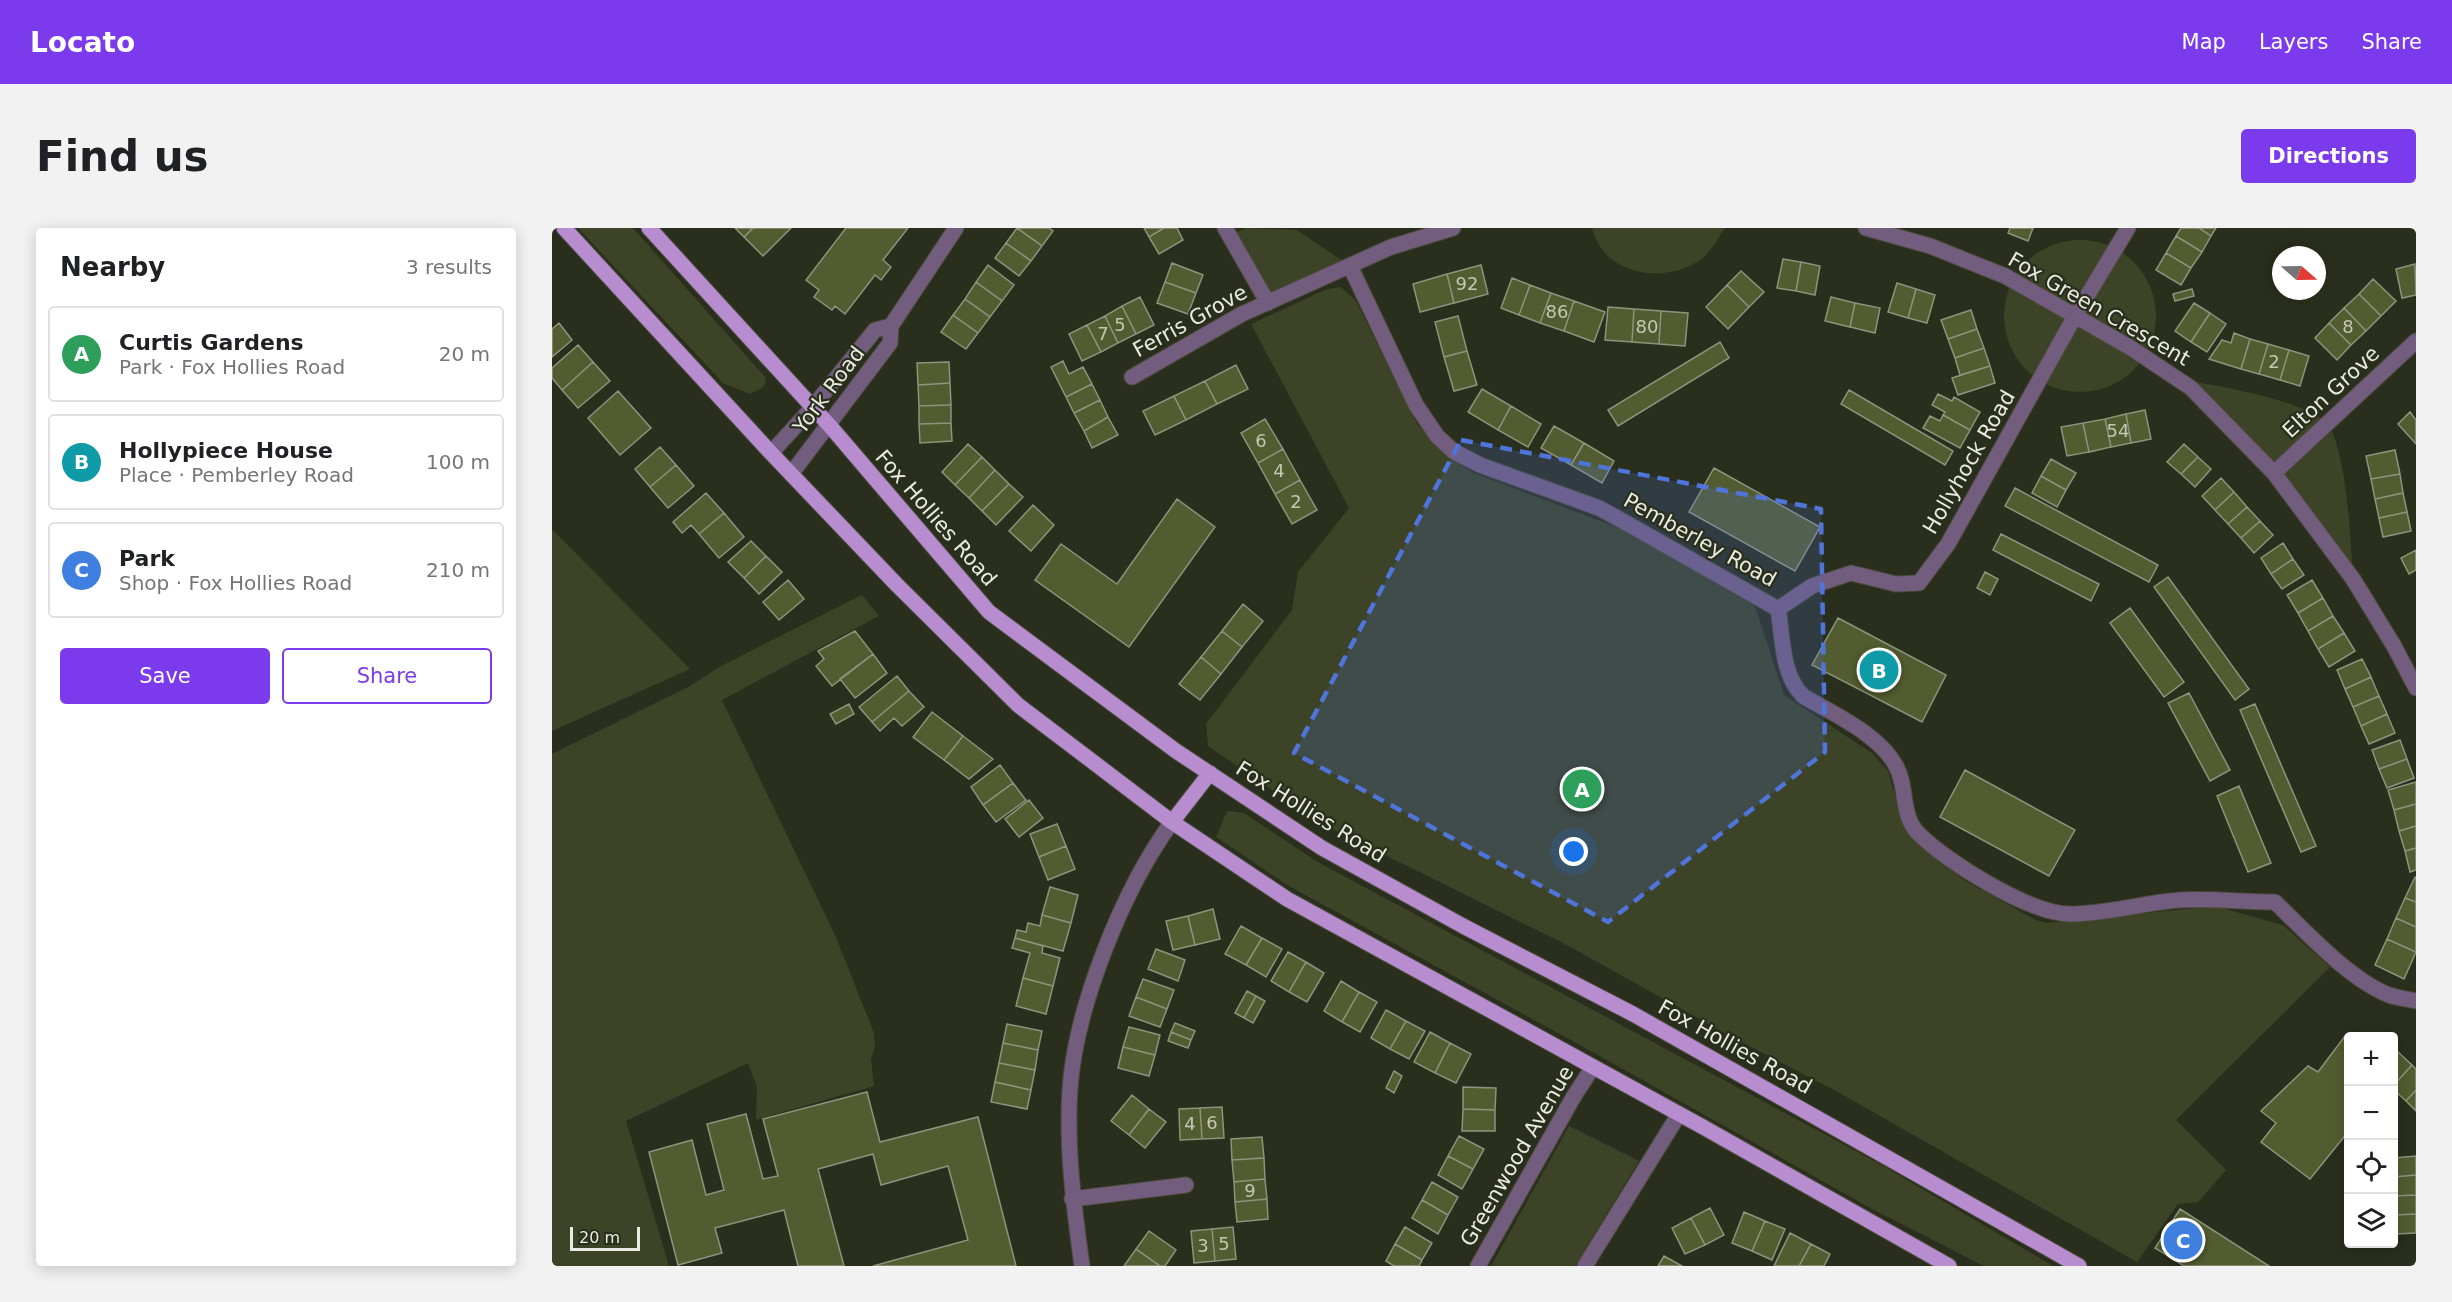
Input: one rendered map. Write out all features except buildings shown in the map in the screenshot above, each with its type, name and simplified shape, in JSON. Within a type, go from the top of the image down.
[{"type":"main road","points":[[564,228],[771,453],[897,585],[1018,705],[1172,822],[1287,899],[1679,1114],[1949,1266]]},
{"type":"main road","name":"Fox Hollies Road","points":[[649,228],[830,426],[989,612],[1143,727],[1322,848],[1463,926],[1634,1014],[2079,1266]]},
{"type":"main road","points":[[1172,822],[1210,773]]},
{"type":"street","name":"York Road","points":[[791,474],[830,426],[890,343],[891,326],[956,228]]},
{"type":"street","points":[[1226,228],[1268,303],[1391,247],[1453,228]]},
{"type":"street","name":"Fox Green Crescent","points":[[1866,228],[1930,246],[2005,276],[2131,348],[2191,388],[2274,473],[2353,579],[2416,688]]},
{"type":"street","name":"Hollyhock Road","points":[[1778,609],[1812,586],[1851,573],[1896,584],[1918,583],[1948,544],[2075,316],[2128,228]]},
{"type":"street","name":"Pemberley Road","points":[[1350,266],[1416,405],[1437,436],[1453,451],[1480,465],[1599,508],[1722,574],[1778,609],[1793,687],[1803,696],[1882,744],[1899,774],[1909,820],[1918,833],[1984,880],[2039,909],[2069,914],[2181,900],[2275,902],[2329,953],[2376,989],[2391,996],[2416,1001]]},
{"type":"street","name":"Ferris Grove","points":[[1132,377],[1242,314],[1268,303]]},
{"type":"street","name":"York Road","points":[[771,453],[812,408],[875,330],[891,326]]},
{"type":"street","name":"Elton Grove","points":[[2274,473],[2416,341]]},
{"type":"street","points":[[1082,1266],[1072,1199],[1070,1088],[1079,1035],[1098,963],[1134,886],[1172,822]]},
{"type":"street","name":"Greenwood Avenue","points":[[1478,1266],[1574,1096],[1593,1067]]},
{"type":"street","points":[[1585,1266],[1679,1114]]},
{"type":"street","points":[[1072,1199],[1186,1185]]},
{"type":"highlighted area","points":[[1461,440],[1821,509],[1825,752],[1608,922],[1294,753]]},
{"type":"green space","points":[[578,228],[633,228],[765,377],[766,382],[762,388],[750,394],[723,383]]},
{"type":"green space","points":[[1247,228],[1297,230],[1350,266],[1268,303],[1230,235]]},
{"type":"green space","points":[[1592,228],[1725,228],[1710,250],[1699,261],[1685,268],[1652,273],[1622,266],[1609,257],[1599,244]]},
{"type":"green space","points":[[2080,240],[2095,241],[2109,246],[2134,262],[2150,287],[2155,301],[2155,331],[2150,345],[2134,370],[2109,386],[2095,391],[2080,392],[2065,391],[2051,386],[2026,370],[2010,345],[2005,331],[2004,316],[2005,301],[2010,287],[2026,262],[2051,246],[2065,241]]},
{"type":"green space","points":[[1341,287],[1356,301],[1417,424],[1448,456],[1474,473],[1629,532],[1755,606],[1784,695],[1872,753],[1888,771],[1905,829],[1964,880],[2036,920],[2046,923],[2215,906],[2283,925],[2330,967],[2176,1120],[2226,1170],[2198,1202],[2178,1204],[2137,1262],[1836,1091],[1728,1035],[1567,945],[1320,823],[1208,746],[1206,724],[1292,610],[1298,572],[1349,508],[1251,324],[1327,289]]},
{"type":"green space","points":[[2178,379],[2278,400],[2314,414],[2326,423],[2333,434],[2343,473],[2353,579],[2274,473]]},
{"type":"green space","points":[[552,529],[690,669],[552,731]]},
{"type":"green space","points":[[862,595],[879,616],[722,700],[836,937],[874,1033],[875,1047],[871,1059],[874,1086],[756,1120],[757,1087],[748,1063],[626,1121],[669,1266],[552,1266],[552,754],[688,687],[721,666]]},
{"type":"green space","points":[[1227,811],[1244,813],[1316,861],[1880,1164],[2053,1266],[1984,1266],[1872,1209],[1580,1045],[1287,885],[1216,837]]},
{"type":"green space","points":[[1569,1126],[1639,1161],[1575,1266],[1491,1266]]},
{"type":"place","name":"Hollypiece House","points":[[1879,670]]},
{"type":"place","name":"Curtis Gardens","points":[[1582,789]]},
{"type":"place","name":"Park","points":[[2183,1240]]}]
